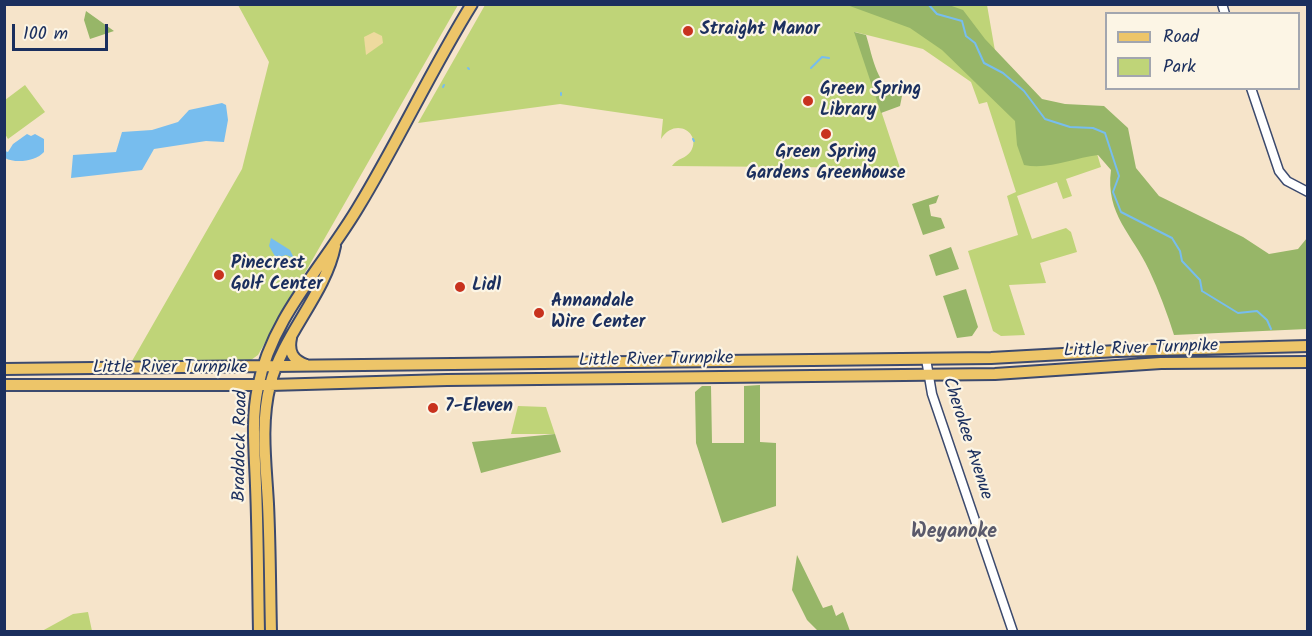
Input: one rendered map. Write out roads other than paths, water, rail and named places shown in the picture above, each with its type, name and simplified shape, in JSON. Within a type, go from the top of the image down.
[{"type":"main road","name":"Braddock Road","points":[[271,632],[264,437],[264,367],[284,322],[316,266],[335,245],[472,4]]},
{"type":"main road","name":"Braddock Road","points":[[259,632],[255,428],[264,385],[276,367],[293,328],[332,263],[335,245]]},
{"type":"main road","points":[[293,328],[290,343],[293,357],[299,362],[315,367]]},
{"type":"main road","name":"Little River Turnpike","points":[[4,369],[926,359],[1308,346]]},
{"type":"main road","name":"Little River Turnpike","points":[[4,386],[264,385],[447,380],[994,374],[1161,363],[1308,362]]},
{"type":"street","points":[[1252,90],[1282,177],[1308,192]]},
{"type":"street","name":"Cherokee Avenue","points":[[926,359],[927,375],[1013,632]]},
{"type":"water","points":[[222,103],[226,105],[228,120],[224,142],[206,141],[154,149],[142,170],[71,178],[73,155],[116,152],[122,132],[152,130],[178,122],[189,110]]},
{"type":"water","points":[[27,134],[31,136],[35,134],[44,139],[44,152],[26,161],[5,158],[5,151],[8,152],[13,144]]},
{"type":"water","points":[[271,238],[290,250],[294,258],[286,255],[276,258],[269,246]]},
{"type":"waterway","points":[[928,4],[937,14],[962,21],[966,36],[975,43],[984,63],[1003,73],[1024,91],[1045,119],[1070,127],[1093,128],[1105,133],[1119,176],[1113,192],[1121,212],[1172,238],[1180,251],[1182,261],[1200,280],[1202,291],[1238,313],[1257,311],[1267,320],[1271,329]]},
{"type":"waterway","points":[[811,68],[822,57],[829,58]]},
{"type":"place","name":"Straight Manor","points":[[688,31]]},
{"type":"place","name":"Green Spring Library","points":[[808,101]]},
{"type":"place","name":"Green Spring Gardens Greenhouse","points":[[826,134]]},
{"type":"place","name":"Pinecrest Golf Center","points":[[219,275]]},
{"type":"place","name":"Lidl","points":[[460,287]]},
{"type":"place","name":"Annandale Wire Center","points":[[539,313]]},
{"type":"place","name":"7-Eleven","points":[[433,408]]},
{"type":"district","name":"Weyanoke","points":[[954,534]]}]
